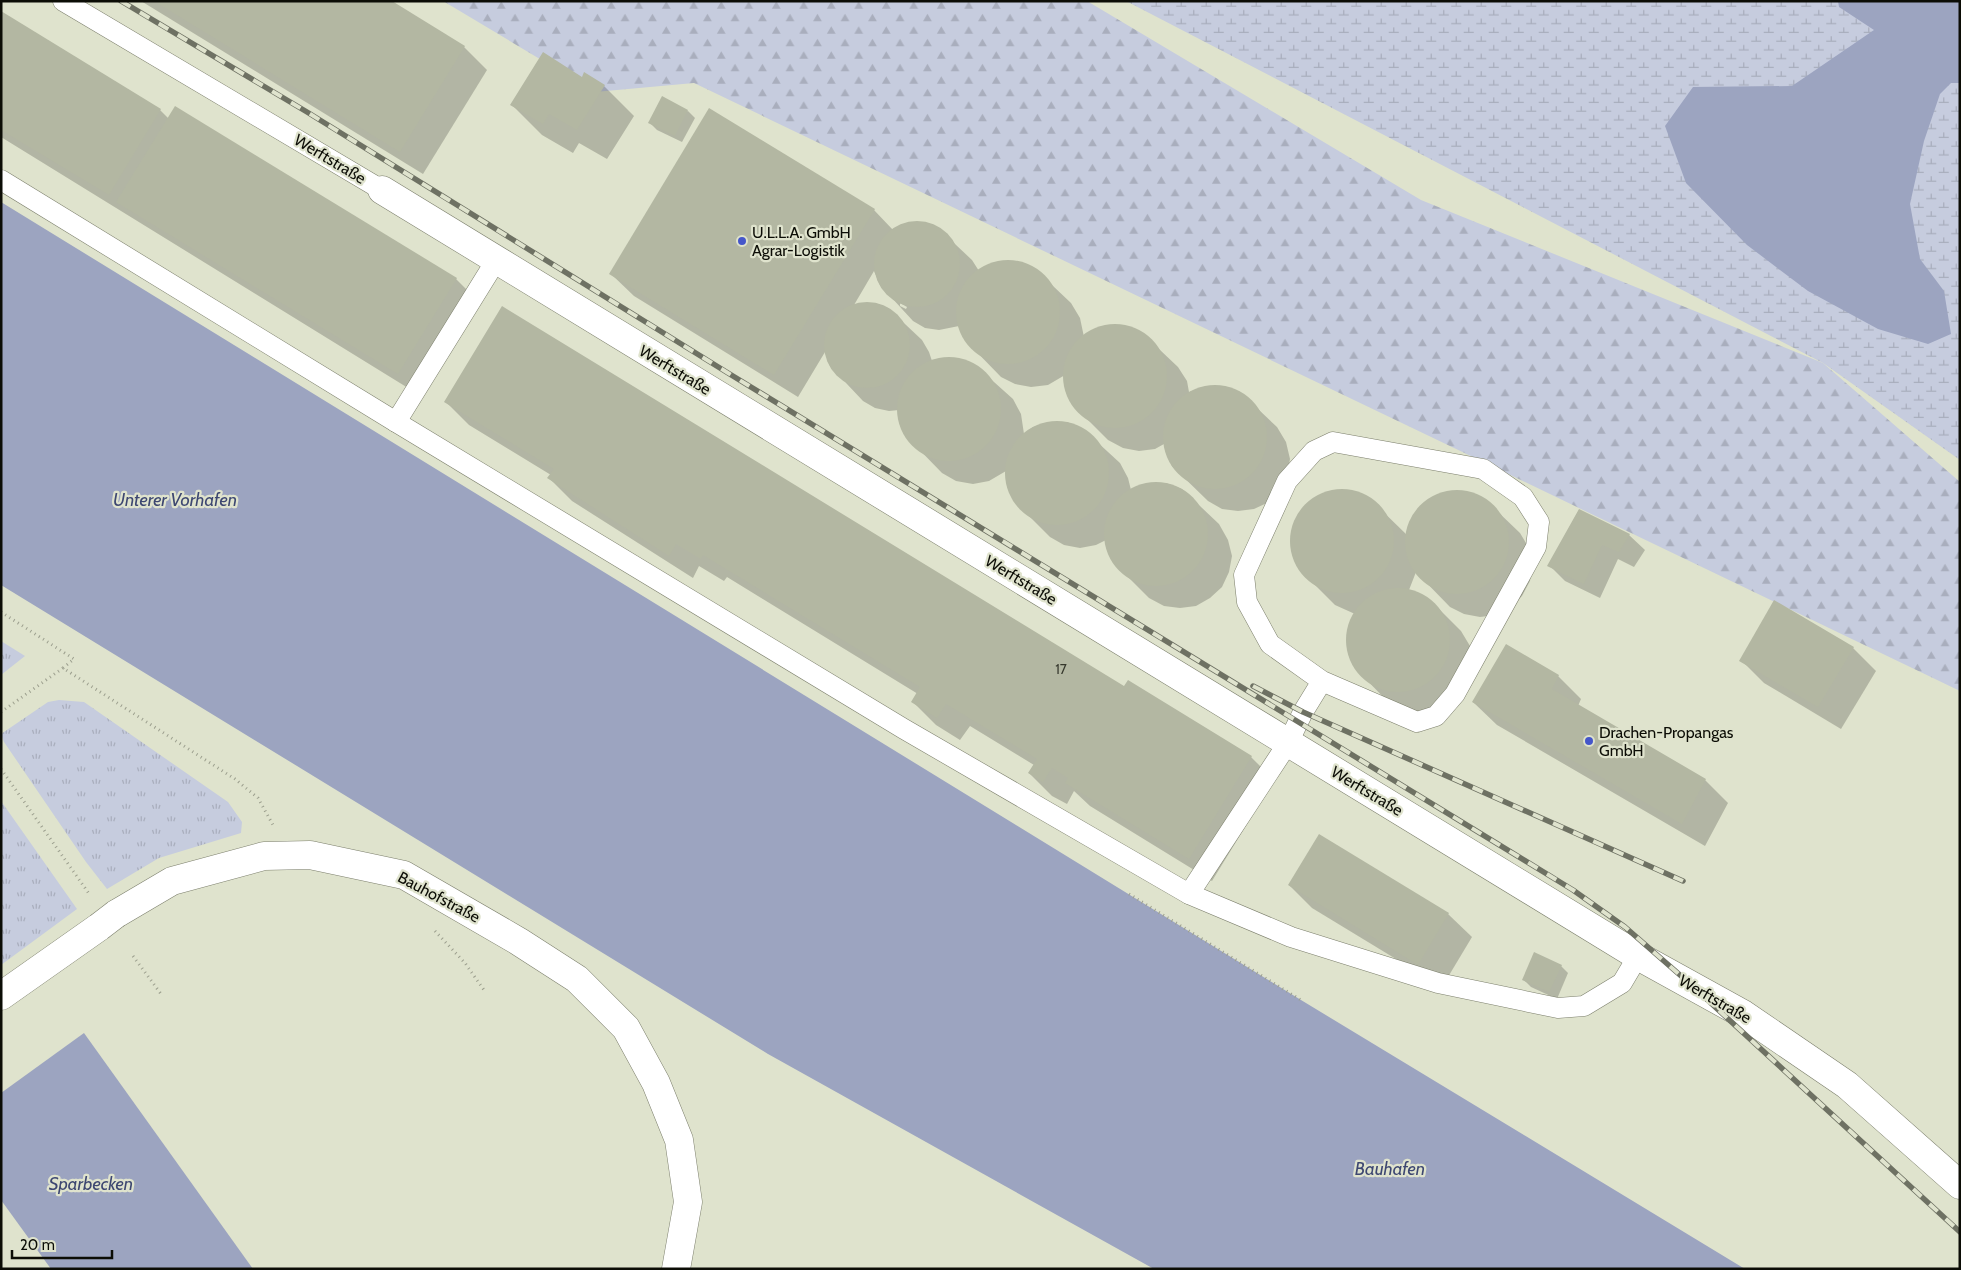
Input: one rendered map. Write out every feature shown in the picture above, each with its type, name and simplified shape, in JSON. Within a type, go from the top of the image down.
[{"type":"street","name":"Werftstraße","points":[[382,190],[1638,956],[1743,1014],[1847,1085],[1960,1186]]},
{"type":"street","name":"Bauhofstraße","points":[[1,996],[108,921],[172,881],[264,856],[276,855],[310,855],[404,875],[472,913],[577,979],[626,1028],[656,1084],[679,1140],[688,1202],[676,1269]]},
{"type":"lane","name":"Werftstraße","points":[[63,1],[382,190]]},
{"type":"lane","points":[[1,180],[396,422],[904,729],[1189,894],[1291,937],[1438,983],[1558,1008],[1584,1006],[1622,983],[1638,956]]},
{"type":"lane","points":[[396,422],[497,259]]},
{"type":"lane","points":[[1333,442],[1484,469],[1523,497],[1539,522],[1536,547],[1454,694],[1436,716],[1417,722],[1322,681],[1270,644],[1247,602],[1244,575],[1287,481],[1314,451],[1333,442]]},
{"type":"lane","points":[[1189,894],[1288,743],[1303,712],[1322,681]]},
{"type":"path","points":[[1,612],[74,658],[1,712]]},
{"type":"path","points":[[63,668],[235,779],[258,798],[273,824],[276,855]]},
{"type":"path","points":[[1,769],[92,900]]},
{"type":"path","points":[[134,956],[161,994]]},
{"type":"green space","points":[[443,1],[1087,1],[1421,200],[1823,363],[1960,482],[1960,691],[694,83],[595,92]]},
{"type":"green space","points":[[1126,1],[1960,1],[1960,460],[1823,363]]},
{"type":"green space","points":[[1,641],[25,656],[1,675]]},
{"type":"green space","points":[[59,700],[84,702],[228,802],[242,822],[241,833],[159,858],[107,889],[86,862],[4,742],[1,734],[48,702]]},
{"type":"green space","points":[[1,801],[77,909],[1,965]]},
{"type":"water","points":[[1838,1],[1960,1],[1960,83],[1951,83],[1940,94],[1924,141],[1910,204],[1920,259],[1944,291],[1951,334],[1928,344],[1878,329],[1808,291],[1747,245],[1686,183],[1665,126],[1693,87],[1792,86],[1874,30],[1839,7]]},
{"type":"water","name":"Unterer Vorhafen","points":[[1,202],[1301,1000],[1745,1269],[1154,1269],[768,1054],[1,585]]},
{"type":"water","name":"Sparbecken","points":[[84,1033],[253,1269],[51,1269],[1,1200],[1,1093]]},
{"type":"building","points":[[154,1],[392,1],[465,46],[400,152]]},
{"type":"building","points":[[1,11],[161,109],[109,195],[1,130]]},
{"type":"building","points":[[543,52],[582,77],[584,72],[605,85],[577,130],[549,114],[543,124],[510,105]]},
{"type":"building","points":[[662,96],[688,110],[675,136],[648,123]]},
{"type":"building","points":[[175,106],[457,278],[398,374],[116,202]]},
{"type":"building","name":"U.L.L.A. GmbH Agrar-Logistik","points":[[709,108],[875,209],[774,375],[609,274]]},
{"type":"building","points":[[917,221],[934,224],[948,233],[957,247],[960,264],[957,281],[948,295],[934,304],[917,307],[900,304],[886,295],[877,281],[874,264],[877,247],[886,233],[900,224]]},
{"type":"building","points":[[1008,260],[1028,264],[1045,275],[1056,292],[1060,312],[1056,332],[1045,349],[1028,360],[1008,364],[988,360],[971,349],[960,332],[956,312],[960,292],[971,275],[988,264]]},
{"type":"building","points":[[867,302],[884,305],[898,314],[907,328],[910,345],[907,362],[898,376],[884,385],[867,388],[850,385],[836,376],[827,362],[824,345],[827,328],[836,314],[850,305]]},
{"type":"building","points":[[502,306],[1124,686],[1128,680],[1252,756],[1189,859],[1065,783],[1068,778],[1052,768],[1043,782],[1028,773],[1037,759],[946,704],[937,718],[911,702],[920,687],[703,555],[701,559],[676,544],[669,556],[547,478],[554,469],[444,402]]},
{"type":"building","points":[[1115,324],[1135,328],[1152,339],[1163,356],[1167,376],[1163,396],[1152,413],[1135,424],[1115,428],[1095,424],[1078,413],[1067,396],[1063,376],[1067,356],[1078,339],[1095,328]]},
{"type":"building","points":[[949,357],[969,361],[986,372],[997,389],[1001,409],[997,429],[986,446],[969,457],[949,461],[929,457],[912,446],[901,429],[897,409],[901,389],[912,372],[929,361]]},
{"type":"building","points":[[1215,385],[1235,389],[1252,400],[1263,417],[1267,437],[1263,457],[1252,474],[1235,485],[1215,489],[1195,485],[1178,474],[1167,457],[1163,437],[1167,417],[1178,400],[1195,389]]},
{"type":"building","points":[[1057,421],[1077,425],[1094,436],[1105,453],[1109,473],[1105,493],[1094,510],[1077,521],[1057,525],[1037,521],[1020,510],[1009,493],[1005,473],[1009,453],[1020,436],[1037,425]]},
{"type":"building","points":[[1156,482],[1176,486],[1193,497],[1204,514],[1208,534],[1204,554],[1193,571],[1176,582],[1156,586],[1136,582],[1119,571],[1108,554],[1104,534],[1108,514],[1119,497],[1136,486]]},
{"type":"building","points":[[1342,489],[1362,493],[1379,504],[1390,521],[1394,541],[1390,561],[1379,578],[1362,589],[1342,593],[1322,589],[1305,578],[1294,561],[1290,541],[1294,521],[1305,504],[1322,493]]},
{"type":"building","points":[[1457,490],[1477,494],[1494,505],[1505,522],[1509,542],[1505,562],[1494,579],[1477,590],[1457,594],[1437,590],[1420,579],[1409,562],[1405,542],[1409,522],[1420,505],[1437,494]]},
{"type":"building","points":[[1579,509],[1630,534],[1619,552],[1602,545],[1584,584],[1547,566]]},
{"type":"building","points":[[1398,588],[1418,592],[1435,603],[1446,620],[1450,640],[1446,660],[1435,677],[1418,688],[1398,692],[1378,688],[1361,677],[1350,660],[1346,640],[1350,620],[1361,603],[1378,592]]},
{"type":"building","points":[[1774,600],[1854,647],[1818,707],[1739,661]]},
{"type":"building","name":"Drachen-Propangas GmbH","points":[[1506,644],[1559,675],[1552,689],[1706,779],[1682,824],[1472,702]]},
{"type":"building","points":[[1319,834],[1449,913],[1418,965],[1288,885]]},
{"type":"building","points":[[1534,952],[1562,965],[1549,992],[1522,980]]},
{"type":"railway","points":[[121,1],[307,112],[728,373],[1573,890],[1625,927],[1688,982],[1960,1232]]},
{"type":"railway","points":[[1253,686],[1303,712],[1683,881]]},
{"type":"place","name":"U.L.L.A. GmbH Agrar-Logistik","points":[[742,241]]},
{"type":"place","name":"Drachen-Propangas GmbH","points":[[1589,741]]},
{"type":"water label","name":"Bauhafen","points":[[1390,1169]]}]
